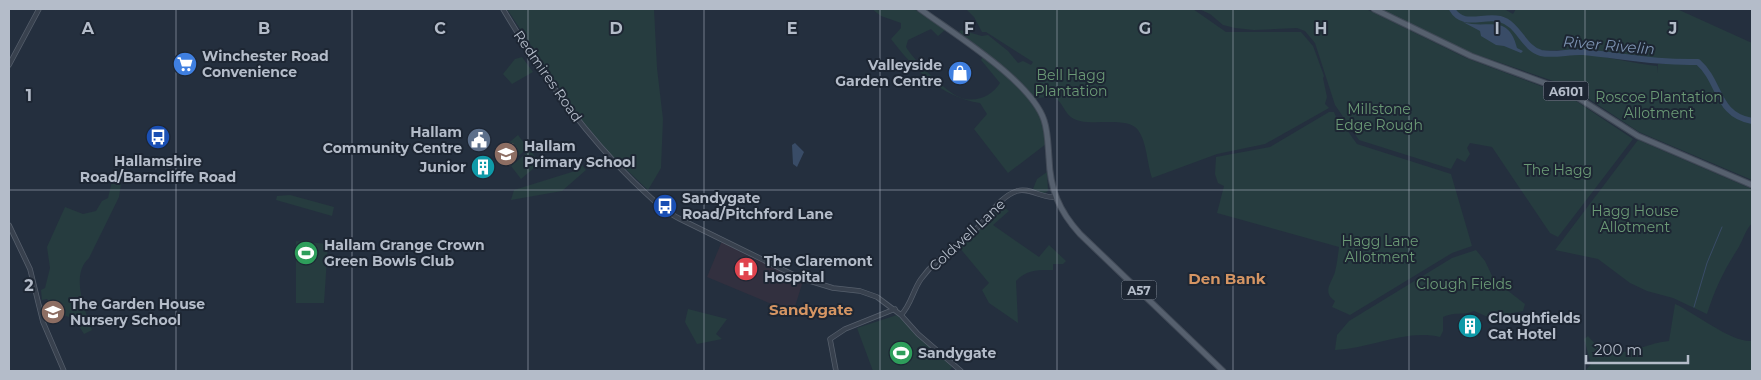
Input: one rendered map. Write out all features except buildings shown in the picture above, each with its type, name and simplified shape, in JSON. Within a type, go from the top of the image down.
[{"type":"main road","name":"A57","points":[[920,9],[983,55],[1032,98],[1044,121],[1047,133],[1049,171],[1054,196],[1063,214],[1080,234],[1223,371]]},
{"type":"main road","name":"A6101","points":[[1374,9],[1471,56],[1569,92],[1638,136],[1752,185]]},
{"type":"street","points":[[9,65],[39,9]]},
{"type":"street","name":"Redmires Road","points":[[503,9],[525,46],[574,116],[615,163],[662,208],[680,219],[800,278],[833,288],[868,293],[901,315],[918,334],[961,371]]},
{"type":"street","name":"Coldwell Lane","points":[[901,315],[916,287],[932,265],[975,230],[1002,201],[1013,193],[1023,190],[1044,197],[1054,196]]},
{"type":"street","points":[[9,225],[30,269],[43,322],[64,371]]},
{"type":"street","points":[[836,371],[830,339],[845,329],[894,310]]},
{"type":"shaded area","name":"The Claremont Hospital","points":[[722,241],[803,281],[793,313],[707,277]]},
{"type":"green space","points":[[507,9],[654,9],[657,68],[663,119],[661,168],[648,190],[612,156],[575,112]]},
{"type":"green space","name":"Bell Hagg Plantation","points":[[872,9],[914,9],[945,30],[938,36],[931,29],[908,40],[906,47],[922,67],[946,89],[959,97],[971,100],[988,95],[1000,83],[981,60],[985,52],[959,32],[961,30],[982,36],[988,35],[1008,51],[1018,63],[1023,61],[1031,65],[1033,62],[986,32],[982,32],[974,17],[966,9],[1193,9],[1226,32],[1301,32],[1313,46],[1324,76],[1327,97],[1325,104],[1329,108],[1265,144],[1217,154],[1152,178],[1141,135],[1133,126],[1120,122],[1080,121],[1068,114],[1058,100],[1044,97],[1032,100],[1042,121],[1046,144],[1008,173],[974,129],[987,114],[980,103],[966,100],[953,95],[919,71],[891,39],[901,28],[901,23],[881,16]]},
{"type":"green space","points":[[1199,9],[1366,9],[1466,58],[1570,97],[1633,139],[1558,237],[1550,233],[1492,147],[1470,143],[1467,148],[1470,154],[1465,162],[1457,158],[1451,169],[1359,140],[1335,105],[1315,43],[1305,31],[1297,28],[1254,30],[1235,28],[1223,25],[1210,14]]},
{"type":"green space","name":"Roscoe Plantation Allotment","points":[[1379,9],[1449,9],[1454,15],[1465,20],[1498,21],[1505,23],[1529,48],[1540,54],[1600,56],[1657,66],[1657,73],[1658,64],[1699,64],[1706,73],[1724,107],[1731,114],[1752,123],[1752,180],[1639,132],[1571,87],[1463,50]]},
{"type":"green space","points":[[1453,9],[1504,9],[1513,14],[1516,9],[1677,9],[1752,43],[1752,119],[1739,117],[1731,111],[1721,98],[1710,74],[1699,61],[1671,61],[1586,49],[1541,51],[1532,47],[1514,25],[1500,18],[1466,20],[1457,15]]},
{"type":"green space","points":[[522,57],[533,72],[512,84],[503,74],[515,59]]},
{"type":"green space","name":"Hagg Lane Allotment","points":[[1329,112],[1334,112],[1338,122],[1342,123],[1357,144],[1451,174],[1472,246],[1452,253],[1350,315],[1332,307],[1335,301],[1331,298],[1328,291],[1335,272],[1339,247],[1217,213],[1224,186],[1218,183],[1215,174],[1216,157],[1270,147]]},
{"type":"green space","points":[[518,135],[528,148],[509,164],[499,151]]},
{"type":"green space","name":"Hagg House Allotment","points":[[1638,140],[1752,189],[1752,223],[1723,273],[1707,314],[1673,298],[1647,291],[1630,283],[1598,259],[1555,250]]},
{"type":"green space","points":[[530,150],[540,163],[521,179],[511,166]]},
{"type":"green space","points":[[582,165],[586,170],[562,191],[511,200],[514,190],[575,171]]},
{"type":"green space","points":[[1047,172],[1048,191],[1043,194],[1033,189],[1037,179]]},
{"type":"green space","points":[[113,177],[122,177],[119,197],[80,274],[83,303],[92,330],[84,334],[75,320],[62,314],[47,299],[42,300],[41,290],[45,288],[50,268],[47,247],[65,207],[83,214],[96,211],[102,201],[108,198]]},
{"type":"green space","points":[[290,195],[334,207],[332,216],[276,200],[277,196]]},
{"type":"green space","points":[[1001,205],[1009,211],[993,225],[1039,257],[1049,245],[1066,261],[1063,264],[1053,264],[1053,270],[1038,270],[1024,274],[1016,281],[1018,323],[989,303],[982,290],[989,283],[959,247],[981,228]]},
{"type":"green space","points":[[296,241],[328,244],[324,303],[296,303]]},
{"type":"green space","name":"Clough Fields","points":[[1476,250],[1485,261],[1494,280],[1525,304],[1523,311],[1507,314],[1495,320],[1474,311],[1452,314],[1443,317],[1443,331],[1440,337],[1427,335],[1401,337],[1348,349],[1335,350],[1337,335],[1349,321],[1452,258]]},
{"type":"green space","points":[[1675,304],[1724,333],[1752,341],[1752,371],[1585,371],[1591,364],[1584,339],[1588,336],[1597,346],[1607,351],[1616,352],[1626,352],[1669,341]]},
{"type":"green space","points":[[688,309],[727,319],[716,334],[722,339],[697,344],[685,322]]},
{"type":"green space","name":"Sandygate","points":[[897,315],[952,367],[949,371],[873,371],[857,328]]},
{"type":"water","points":[[1463,22],[1502,26],[1513,37],[1517,48],[1523,51],[1521,53],[1496,45],[1481,36],[1480,31]]},
{"type":"water","points":[[795,143],[804,152],[797,167],[793,164],[792,145]]},
{"type":"waterway","name":"River Rivelin","points":[[1452,9],[1456,15],[1462,18],[1473,20],[1500,19],[1512,26],[1530,46],[1541,53],[1583,52],[1654,60],[1698,62],[1711,79],[1725,105],[1740,118],[1752,121]]},
{"type":"waterway","points":[[1694,307],[1707,263],[1722,227]]},
{"type":"place","name":"Winchester Road Convenience","points":[[185,64]]},
{"type":"place","name":"Valleyside Garden Centre","points":[[960,73]]},
{"type":"place","name":"Hallamshire Road/Barncliffe Road","points":[[158,137]]},
{"type":"place","name":"Hallam Community Centre","points":[[479,140]]},
{"type":"place","name":"Hallam Primary School","points":[[506,154]]},
{"type":"place","name":"Junior","points":[[483,167]]},
{"type":"place","name":"Sandygate Road/Pitchford Lane","points":[[665,206]]},
{"type":"place","name":"Hallam Grange Crown Green Bowls Club","points":[[306,253]]},
{"type":"place","name":"The Claremont Hospital","points":[[746,269]]},
{"type":"place","name":"The Garden House Nursery School","points":[[53,312]]},
{"type":"place","name":"Cloughfields Cat Hotel","points":[[1470,326]]},
{"type":"place","name":"Sandygate","points":[[901,353]]},
{"type":"district","name":"Den Bank","points":[[1227,278]]},
{"type":"district","name":"Sandygate","points":[[811,309]]},
{"type":"park label","name":"Millstone Edge Rough","points":[[1379,118]]},
{"type":"park label","name":"The Hagg","points":[[1558,170]]}]
